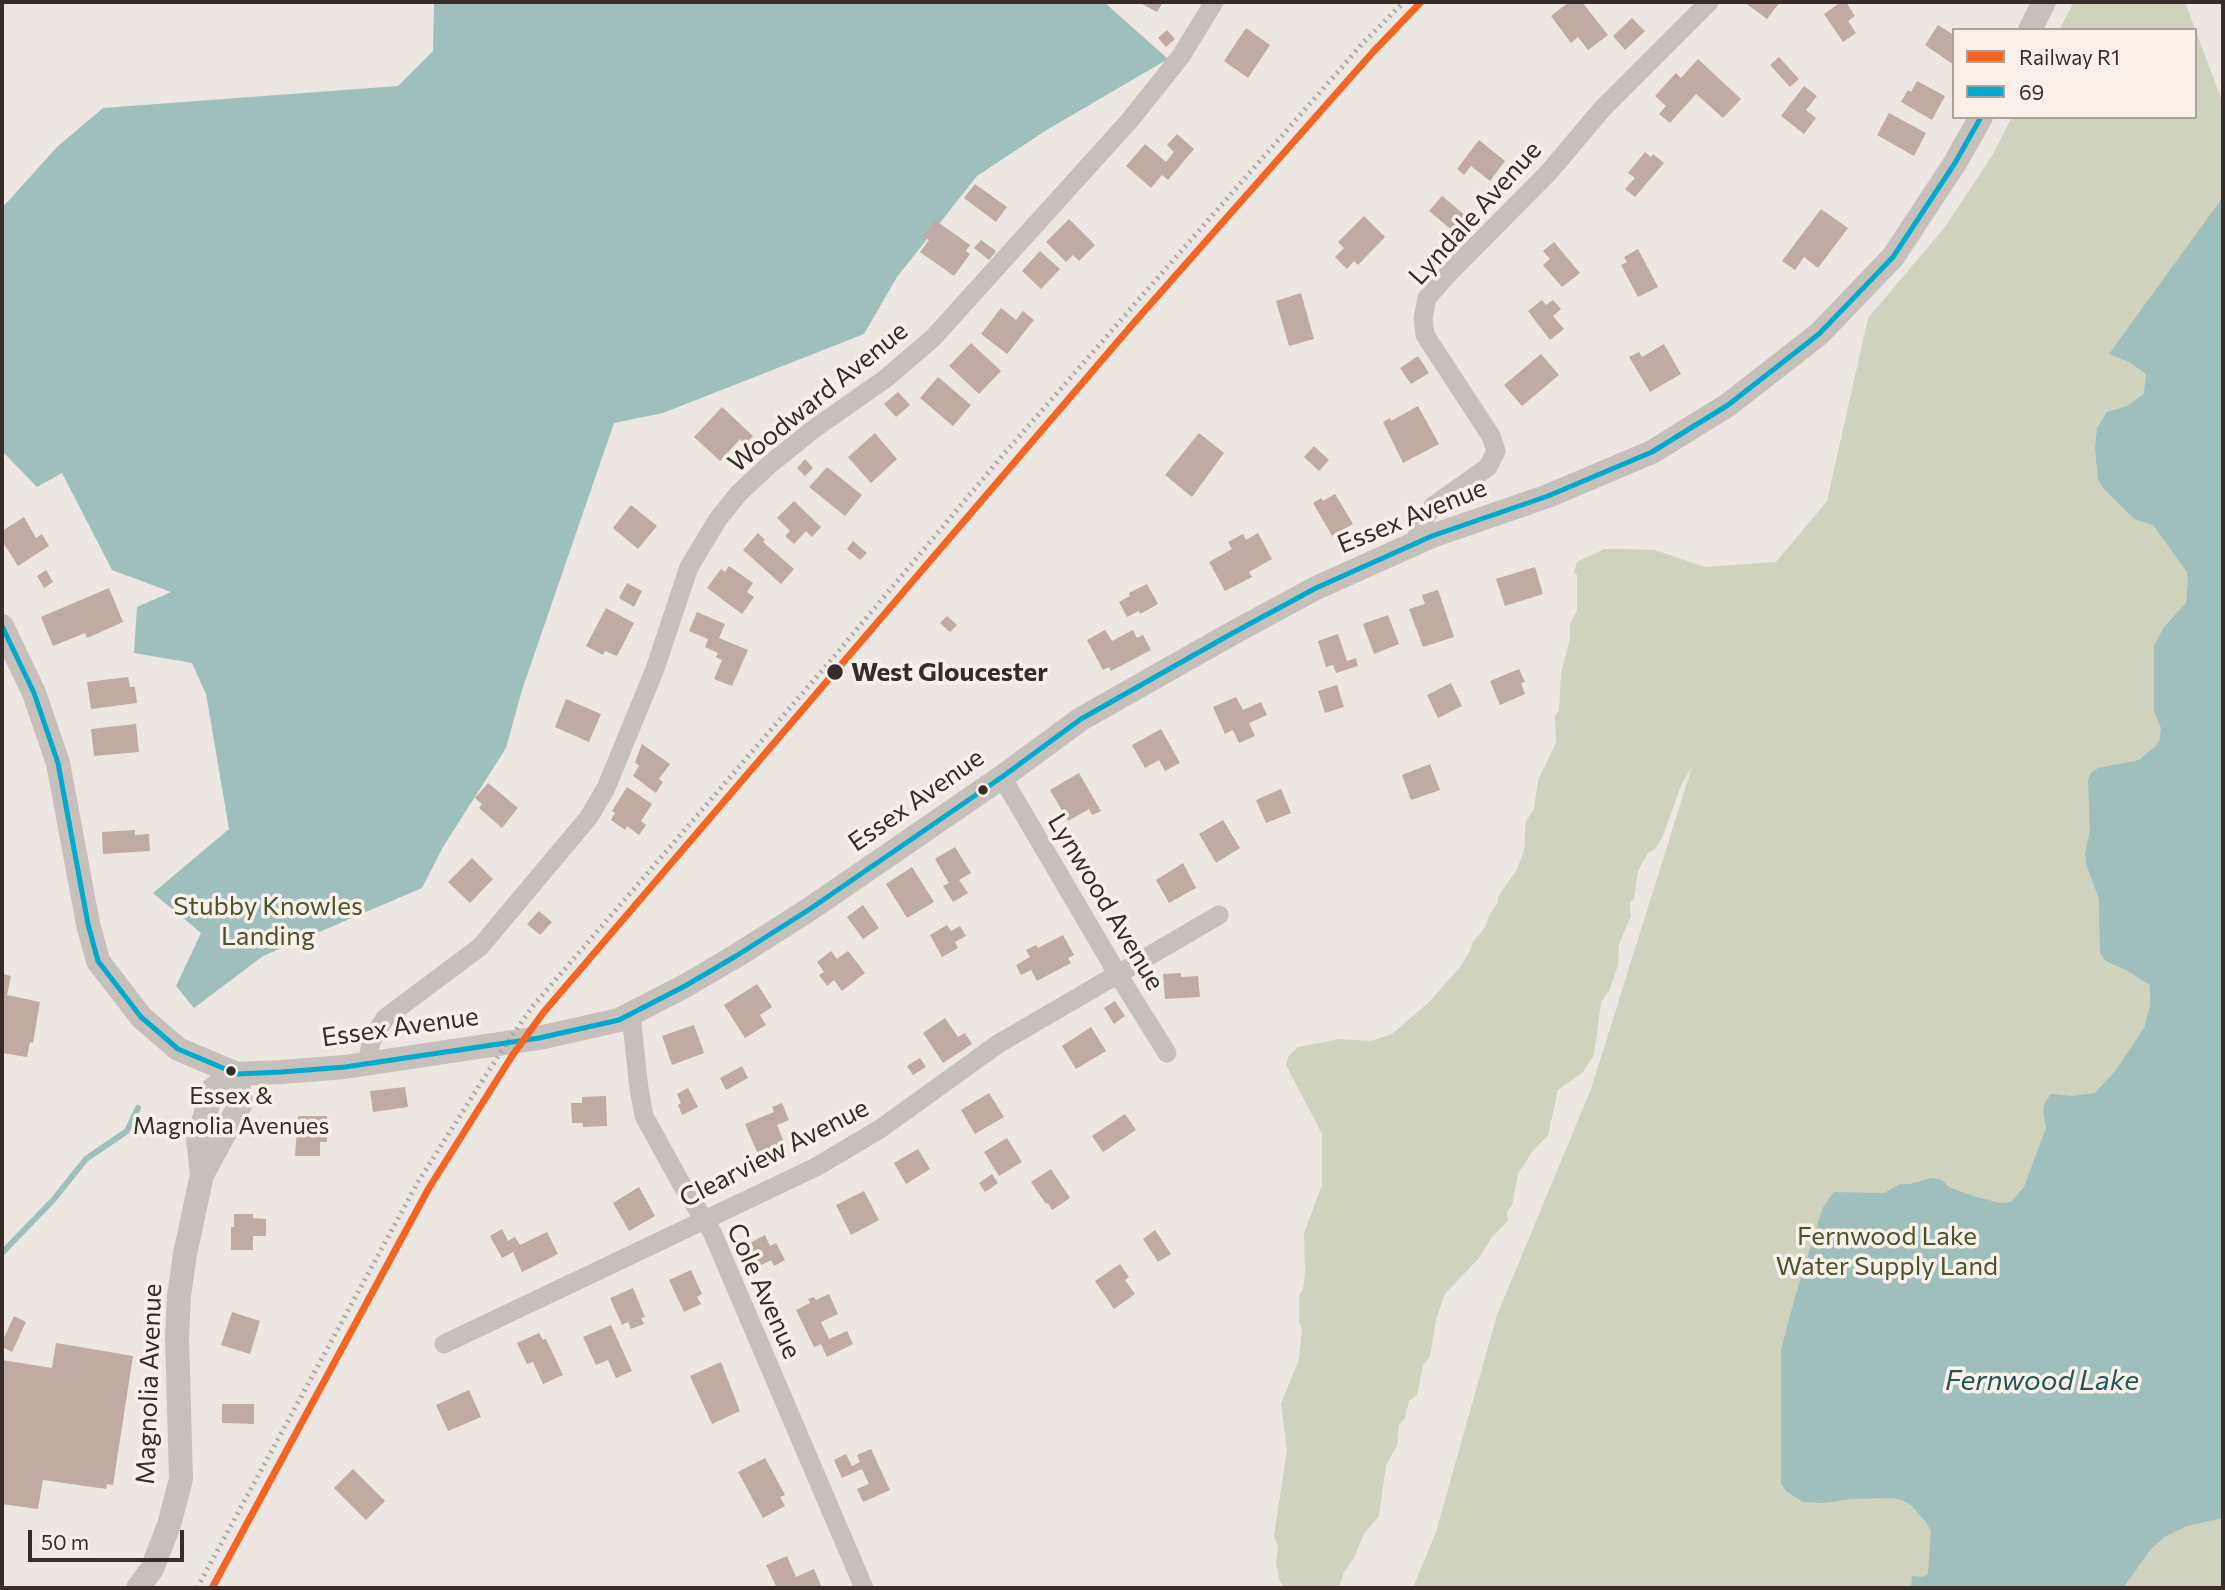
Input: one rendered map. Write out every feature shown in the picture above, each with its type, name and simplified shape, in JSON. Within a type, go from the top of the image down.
[{"type":"street","name":"Woodward Avenue","points":[[368,1063],[371,1041],[385,1018],[480,947],[589,817],[607,788],[655,668],[689,567],[725,510],[769,465],[811,431],[885,379],[933,338],[1130,120],[1181,56],[1214,2]]},
{"type":"street","name":"Lyndale Avenue","points":[[1413,545],[1433,506],[1488,467],[1496,451],[1491,436],[1425,335],[1423,318],[1427,298],[1549,172],[1603,108],[1709,2]]},
{"type":"street","points":[[2031,28],[2044,2]]},
{"type":"street","name":"Essex Avenue","points":[[2,626],[34,693],[58,763],[88,924],[98,961],[141,1017],[178,1049],[237,1074],[282,1072],[368,1063],[539,1038],[619,1020],[685,986],[810,909],[1002,777],[1081,719],[1231,634],[1316,589],[1432,536],[1548,496],[1652,452],[1728,405],[1819,334],[1893,257],[1955,163],[1980,119]]},
{"type":"street","name":"Lynwood Avenue","points":[[1002,777],[1167,1053]]},
{"type":"street","name":"Clearview Avenue","points":[[444,1344],[816,1167],[880,1129],[998,1044],[1219,915]]},
{"type":"street","name":"Cole Avenue","points":[[631,1014],[644,1116],[712,1232],[864,1588]]},
{"type":"street","name":"Magnolia Avenue","points":[[138,1588],[152,1569],[169,1525],[181,1479],[177,1337],[179,1296],[188,1233],[202,1175],[241,1102],[237,1074]]},
{"type":"green space","name":"Fernwood Lake Water Supply Land","points":[[2074,2],[2185,2],[2195,28],[2060,28]]},
{"type":"green space","name":"Fernwood Lake Water Supply Land","points":[[2197,34],[2223,104],[2223,1588],[1413,1588],[1436,1532],[1497,1315],[1591,1089],[1692,767],[1682,783],[1662,838],[1655,849],[1648,853],[1638,871],[1634,899],[1630,902],[1631,916],[1619,944],[1618,965],[1609,991],[1601,1002],[1594,1055],[1583,1072],[1558,1090],[1548,1135],[1532,1152],[1518,1174],[1512,1205],[1507,1212],[1508,1221],[1492,1237],[1479,1258],[1445,1294],[1436,1319],[1430,1357],[1423,1365],[1417,1395],[1409,1401],[1405,1418],[1399,1425],[1397,1446],[1386,1465],[1379,1516],[1364,1534],[1354,1558],[1344,1572],[1339,1588],[1284,1588],[1279,1579],[1276,1563],[1278,1546],[1274,1536],[1287,1450],[1281,1404],[1299,1359],[1302,1329],[1299,1321],[1299,1295],[1303,1290],[1305,1274],[1304,1233],[1322,1185],[1322,1134],[1286,1065],[1288,1057],[1298,1047],[1340,1039],[1371,1041],[1392,1034],[1428,1003],[1461,966],[1472,943],[1486,926],[1498,897],[1516,871],[1524,852],[1526,821],[1534,809],[1538,780],[1556,743],[1555,716],[1559,711],[1561,673],[1570,639],[1570,624],[1577,610],[1577,575],[1574,572],[1577,562],[1604,549],[1626,549],[1655,550],[1705,567],[1776,562],[1827,501],[1868,318],[1945,227],[1992,156],[2011,119],[2197,119]]},
{"type":"water","points":[[434,2],[1104,2],[1168,59],[1045,131],[977,176],[897,277],[864,334],[663,413],[614,423],[522,690],[506,748],[443,847],[422,888],[263,956],[194,1008],[176,986],[201,933],[153,893],[229,829],[206,694],[192,663],[134,653],[137,607],[171,592],[112,570],[62,473],[37,487],[2,451],[2,208],[57,147],[103,108],[398,86],[433,51]]},
{"type":"water","name":"Fernwood Lake","points":[[2223,197],[2223,1518],[2187,1526],[2166,1536],[2151,1549],[2123,1588],[1911,1588],[1912,1576],[1922,1577],[1928,1574],[1931,1531],[1911,1505],[1892,1498],[1803,1502],[1786,1491],[1781,1483],[1781,1350],[1823,1207],[1834,1192],[1884,1193],[1900,1184],[1932,1178],[1942,1180],[1949,1187],[1970,1195],[2000,1203],[2011,1202],[2024,1187],[2046,1128],[2043,1111],[2051,1094],[2072,1096],[2095,1093],[2116,1070],[2144,1028],[2150,1006],[2150,985],[2106,961],[2100,953],[2099,899],[2086,864],[2085,853],[2090,831],[2088,780],[2090,774],[2098,768],[2139,760],[2156,746],[2160,739],[2161,728],[2154,711],[2154,646],[2164,627],[2186,603],[2188,582],[2187,572],[2153,525],[2134,519],[2104,489],[2098,480],[2095,449],[2097,428],[2107,412],[2127,406],[2144,394],[2146,374],[2129,362],[2109,354]]},
{"type":"building","points":[[1138,2],[1163,2],[1157,12]]},
{"type":"building","points":[[1569,2],[1582,2],[1608,35],[1588,50],[1578,37],[1571,43],[1551,16]]},
{"type":"building","points":[[1744,2],[1780,2],[1767,19]]},
{"type":"building","points":[[1841,2],[1846,2],[1855,16],[1848,21],[1856,33],[1843,42],[1824,14]]},
{"type":"building","points":[[1632,18],[1645,31],[1625,50],[1613,36]]},
{"type":"building","points":[[1938,25],[1952,34],[1952,64],[1925,45]]},
{"type":"building","points":[[1246,28],[1270,45],[1248,78],[1224,61]]},
{"type":"building","points":[[1167,30],[1175,39],[1166,47],[1158,38]]},
{"type":"building","points":[[1779,57],[1799,79],[1790,87],[1770,65]]},
{"type":"building","points":[[1698,59],[1741,99],[1723,118],[1696,94],[1670,123],[1659,114],[1666,106],[1655,96],[1676,73],[1681,78]]},
{"type":"building","points":[[1917,81],[1945,96],[1932,120],[1901,102]]},
{"type":"building","points":[[1804,86],[1817,96],[1806,110],[1816,118],[1804,134],[1781,116]]},
{"type":"building","points":[[1889,113],[1926,133],[1914,156],[1877,135]]},
{"type":"building","points":[[1177,134],[1194,149],[1168,180],[1162,175],[1151,188],[1126,166],[1145,144],[1166,162],[1174,152],[1167,145]]},
{"type":"building","points":[[1479,140],[1505,161],[1490,181],[1471,166],[1464,175],[1457,169]]},
{"type":"building","points":[[1645,152],[1651,157],[1653,154],[1664,163],[1635,197],[1625,189],[1635,178],[1628,173]]},
{"type":"building","points":[[975,184],[1007,207],[996,222],[964,198]]},
{"type":"building","points":[[1442,196],[1466,216],[1453,231],[1429,211]]},
{"type":"building","points":[[1821,209],[1848,228],[1818,268],[1804,257],[1795,270],[1782,261]]},
{"type":"building","points":[[1364,216],[1385,237],[1358,265],[1354,261],[1347,269],[1335,257],[1344,248],[1338,242]]},
{"type":"building","points":[[1069,219],[1095,245],[1079,261],[1073,255],[1066,262],[1046,242]]},
{"type":"building","points":[[935,220],[970,245],[966,251],[970,254],[954,276],[920,252],[929,240],[923,236]]},
{"type":"building","points":[[981,240],[996,251],[989,260],[974,248]]},
{"type":"building","points":[[1554,242],[1580,273],[1562,287],[1543,265],[1550,259],[1543,251]]},
{"type":"building","points":[[1638,249],[1658,287],[1638,297],[1621,265],[1627,262],[1624,257]]},
{"type":"building","points":[[1040,251],[1060,269],[1041,289],[1022,271]]},
{"type":"building","points":[[1301,293],[1314,339],[1289,346],[1276,301]]},
{"type":"building","points":[[1542,300],[1546,305],[1553,300],[1561,309],[1553,316],[1564,329],[1550,340],[1528,311]]},
{"type":"building","points":[[1001,308],[1016,320],[1023,311],[1034,320],[1007,354],[981,334]]},
{"type":"building","points":[[971,343],[1001,371],[979,394],[949,366]]},
{"type":"building","points":[[1664,344],[1681,374],[1650,392],[1629,357],[1639,352],[1642,357]]},
{"type":"building","points":[[1541,354],[1559,375],[1522,406],[1504,385]]},
{"type":"building","points":[[1418,356],[1429,373],[1411,384],[1400,368]]},
{"type":"building","points":[[938,377],[971,405],[953,426],[920,398]]},
{"type":"building","points":[[898,392],[910,405],[896,417],[884,404]]},
{"type":"building","points":[[1418,406],[1439,444],[1403,463],[1383,422],[1390,418],[1391,421]]},
{"type":"building","points":[[722,407],[753,436],[745,444],[740,439],[720,461],[694,437]]},
{"type":"building","points":[[875,433],[897,459],[871,483],[848,457]]},
{"type":"building","points":[[1199,433],[1224,453],[1192,497],[1165,475]]},
{"type":"building","points":[[1314,446],[1329,460],[1319,471],[1304,457]]},
{"type":"building","points":[[805,459],[813,468],[805,476],[797,468]]},
{"type":"building","points":[[827,467],[862,495],[845,516],[809,487]]},
{"type":"building","points":[[1335,494],[1353,524],[1332,536],[1313,503]]},
{"type":"building","points":[[794,501],[821,527],[812,537],[806,531],[794,544],[785,536],[790,531],[777,518]]},
{"type":"building","points":[[631,505],[657,526],[638,549],[613,528]]},
{"type":"building","points":[[24,517],[36,538],[42,534],[49,546],[18,566],[2,541],[2,531]]},
{"type":"building","points":[[758,533],[765,540],[763,542],[794,569],[781,584],[743,550]]},
{"type":"building","points":[[1258,533],[1272,559],[1249,572],[1252,577],[1225,591],[1209,562],[1232,549],[1228,542],[1243,534],[1246,540]]},
{"type":"building","points":[[853,541],[867,553],[860,560],[847,549]]},
{"type":"building","points":[[729,566],[753,583],[747,592],[754,597],[742,614],[707,588],[721,569],[725,572]]},
{"type":"building","points":[[1535,567],[1543,594],[1505,606],[1496,579]]},
{"type":"building","points":[[46,570],[53,582],[44,588],[37,576]]},
{"type":"building","points":[[627,583],[642,591],[634,607],[619,598]]},
{"type":"building","points":[[1147,584],[1158,604],[1140,614],[1139,611],[1127,617],[1119,602],[1130,596],[1129,593]]},
{"type":"building","points":[[109,588],[123,622],[87,638],[85,633],[53,646],[41,617]]},
{"type":"building","points":[[1438,590],[1454,637],[1423,647],[1409,609],[1425,604],[1422,595]]},
{"type":"building","points":[[606,608],[634,623],[617,656],[605,651],[603,655],[586,646]]},
{"type":"building","points":[[697,612],[725,624],[719,638],[748,650],[732,686],[714,679],[722,660],[716,657],[718,653],[705,647],[708,639],[689,631]]},
{"type":"building","points":[[1388,615],[1399,644],[1374,654],[1363,624]]},
{"type":"building","points":[[947,616],[957,625],[950,632],[940,623]]},
{"type":"building","points":[[1105,630],[1112,641],[1133,630],[1137,638],[1143,635],[1151,650],[1111,671],[1109,667],[1103,670],[1087,640]]},
{"type":"building","points":[[1338,634],[1347,661],[1356,658],[1358,666],[1336,673],[1333,665],[1326,667],[1318,641]]},
{"type":"building","points":[[1519,669],[1525,682],[1521,683],[1525,694],[1500,705],[1490,681]]},
{"type":"building","points":[[128,677],[130,687],[135,687],[137,703],[91,709],[87,682]]},
{"type":"building","points":[[1451,683],[1462,706],[1438,718],[1427,695]]},
{"type":"building","points":[[1337,685],[1344,707],[1325,713],[1318,691]]},
{"type":"building","points":[[1236,697],[1243,710],[1261,702],[1267,715],[1249,723],[1255,736],[1239,743],[1233,730],[1225,734],[1213,707]]},
{"type":"building","points":[[566,699],[601,714],[589,742],[555,727]]},
{"type":"building","points":[[136,724],[139,752],[94,756],[91,729]]},
{"type":"building","points":[[1161,729],[1180,763],[1165,771],[1159,760],[1145,768],[1132,745]]},
{"type":"building","points":[[642,744],[670,764],[659,779],[663,782],[656,793],[633,776],[639,766],[635,762]]},
{"type":"building","points":[[1430,764],[1440,790],[1411,800],[1402,775]]},
{"type":"building","points":[[1079,773],[1101,811],[1092,815],[1089,809],[1068,821],[1050,790]]},
{"type":"building","points":[[488,783],[518,808],[502,828],[479,808],[482,804],[475,798]]},
{"type":"building","points":[[627,787],[652,804],[641,821],[646,825],[639,835],[627,826],[625,830],[611,820],[615,813],[612,811]]},
{"type":"building","points":[[1281,789],[1291,813],[1266,823],[1256,800]]},
{"type":"building","points":[[1223,820],[1240,848],[1216,863],[1199,834]]},
{"type":"building","points":[[135,830],[135,835],[149,834],[150,851],[103,854],[102,832]]},
{"type":"building","points":[[955,847],[971,873],[959,880],[968,893],[953,902],[943,886],[949,883],[935,859]]},
{"type":"building","points":[[472,858],[493,879],[470,903],[448,882]]},
{"type":"building","points":[[1183,863],[1196,888],[1169,903],[1156,880]]},
{"type":"building","points":[[912,867],[934,902],[907,918],[886,884]]},
{"type":"building","points":[[863,905],[879,928],[863,939],[847,917]]},
{"type":"building","points":[[539,911],[552,922],[540,935],[527,924]]},
{"type":"building","points":[[947,925],[951,931],[960,926],[966,936],[955,942],[958,948],[942,957],[930,935]]},
{"type":"building","points":[[1063,935],[1074,955],[1068,958],[1071,963],[1037,981],[1031,970],[1021,975],[1016,965],[1030,957],[1026,950],[1036,945],[1038,948]]},
{"type":"building","points":[[831,951],[837,959],[848,951],[865,973],[842,991],[834,980],[827,986],[819,975],[824,972],[817,962]]},
{"type":"building","points":[[1181,973],[1181,977],[1198,976],[1200,997],[1165,999],[1163,974]]},
{"type":"building","points":[[2,974],[11,976],[7,995],[40,1002],[33,1043],[30,1042],[27,1057],[2,1053]]},
{"type":"building","points":[[757,984],[772,1007],[760,1015],[766,1025],[745,1038],[724,1005]]},
{"type":"building","points":[[1115,1001],[1125,1016],[1114,1024],[1104,1008]]},
{"type":"building","points":[[945,1018],[958,1037],[965,1033],[972,1044],[943,1063],[923,1033]]},
{"type":"building","points":[[694,1025],[704,1053],[672,1065],[662,1036]]},
{"type":"building","points":[[1091,1027],[1106,1051],[1076,1069],[1062,1046]]},
{"type":"building","points":[[920,1058],[926,1067],[913,1075],[907,1066]]},
{"type":"building","points":[[742,1066],[748,1078],[726,1090],[720,1078]]},
{"type":"building","points":[[405,1087],[408,1107],[373,1112],[370,1091]]},
{"type":"building","points":[[688,1088],[698,1107],[682,1115],[677,1094]]},
{"type":"building","points":[[989,1093],[1004,1117],[975,1134],[961,1110]]},
{"type":"building","points":[[606,1096],[607,1126],[583,1127],[583,1123],[572,1123],[571,1103],[582,1103],[582,1097]]},
{"type":"building","points":[[782,1103],[789,1120],[777,1125],[785,1153],[768,1160],[763,1150],[757,1152],[745,1124],[774,1112],[772,1107]]},
{"type":"building","points":[[1125,1114],[1136,1130],[1103,1152],[1092,1136]]},
{"type":"building","points":[[298,1116],[327,1116],[327,1142],[320,1142],[320,1156],[295,1156]]},
{"type":"building","points":[[1007,1138],[1022,1162],[999,1176],[984,1152]]},
{"type":"building","points":[[918,1149],[930,1169],[906,1184],[894,1163]]},
{"type":"building","points":[[1051,1169],[1070,1198],[1052,1210],[1031,1182]]},
{"type":"building","points":[[992,1174],[998,1183],[985,1192],[979,1183]]},
{"type":"building","points":[[639,1187],[655,1216],[629,1231],[613,1203]]},
{"type":"building","points":[[864,1191],[879,1220],[851,1235],[836,1205]]},
{"type":"building","points":[[234,1214],[253,1214],[253,1218],[266,1219],[266,1236],[253,1236],[253,1250],[231,1250]]},
{"type":"building","points":[[502,1229],[508,1241],[515,1237],[520,1245],[547,1232],[558,1254],[522,1272],[513,1252],[502,1258],[490,1236]]},
{"type":"building","points":[[1155,1230],[1171,1254],[1158,1262],[1143,1239]]},
{"type":"building","points":[[765,1235],[770,1246],[776,1243],[785,1260],[774,1266],[771,1260],[754,1269],[742,1247]]},
{"type":"building","points":[[1120,1264],[1129,1277],[1125,1280],[1135,1294],[1114,1309],[1095,1281]]},
{"type":"building","points":[[691,1270],[702,1294],[697,1297],[701,1304],[684,1312],[669,1280]]},
{"type":"building","points":[[633,1288],[645,1317],[641,1318],[644,1324],[631,1329],[628,1322],[622,1325],[610,1298]]},
{"type":"building","points":[[829,1294],[838,1314],[821,1322],[829,1339],[847,1331],[853,1344],[827,1357],[821,1344],[814,1347],[796,1310],[810,1303],[808,1299],[814,1297],[816,1300]]},
{"type":"building","points":[[232,1312],[260,1321],[250,1354],[221,1345]]},
{"type":"building","points":[[14,1316],[26,1322],[12,1352],[2,1347],[2,1342]]},
{"type":"building","points":[[611,1325],[632,1371],[616,1378],[608,1360],[596,1365],[583,1337]]},
{"type":"building","points":[[539,1333],[543,1340],[546,1339],[563,1375],[543,1384],[533,1362],[527,1364],[517,1343]]},
{"type":"building","points":[[56,1343],[133,1356],[113,1485],[107,1484],[106,1489],[43,1480],[38,1509],[2,1504],[2,1360],[52,1368]]},
{"type":"building","points":[[721,1362],[740,1411],[712,1424],[690,1376]]},
{"type":"building","points":[[469,1390],[481,1417],[448,1431],[436,1405]]},
{"type":"building","points":[[222,1404],[254,1404],[254,1424],[222,1423]]},
{"type":"building","points":[[871,1449],[890,1490],[863,1502],[857,1489],[869,1484],[862,1469],[842,1478],[834,1460],[846,1454],[852,1466],[860,1462],[857,1455]]},
{"type":"building","points":[[765,1458],[785,1495],[780,1497],[785,1506],[763,1518],[738,1472]]},
{"type":"building","points":[[353,1469],[385,1501],[366,1520],[334,1488]]},
{"type":"building","points":[[787,1556],[796,1577],[814,1569],[822,1588],[777,1588],[766,1565]]},
{"type":"waterway","points":[[2,1253],[54,1199],[86,1159],[127,1131],[138,1108]]},
{"type":"railway","points":[[197,1588],[418,1182],[533,1006],[826,666],[1003,455],[1363,43],[1404,2]]},
{"type":"rail line","name":"R1","points":[[212,1588],[429,1188],[512,1056],[543,1013],[1132,325],[1373,52],[1421,2]]},
{"type":"transit line","name":"69","points":[[2,626],[34,693],[58,763],[88,924],[98,961],[141,1017],[178,1049],[237,1074],[282,1072],[345,1067],[539,1038],[619,1020],[736,956],[810,909],[1002,777],[1081,719],[1231,634],[1316,588],[1432,536],[1548,496],[1652,452],[1728,405],[1819,334],[1893,257],[1955,163],[1980,119]]},
{"type":"place","name":"West Gloucester","points":[[835,672]]},
{"type":"place","name":"Essex & Magnolia Avenues","points":[[231,1071]]},
{"type":"park label","name":"Stubby Knowles Landing","points":[[268,920]]}]
